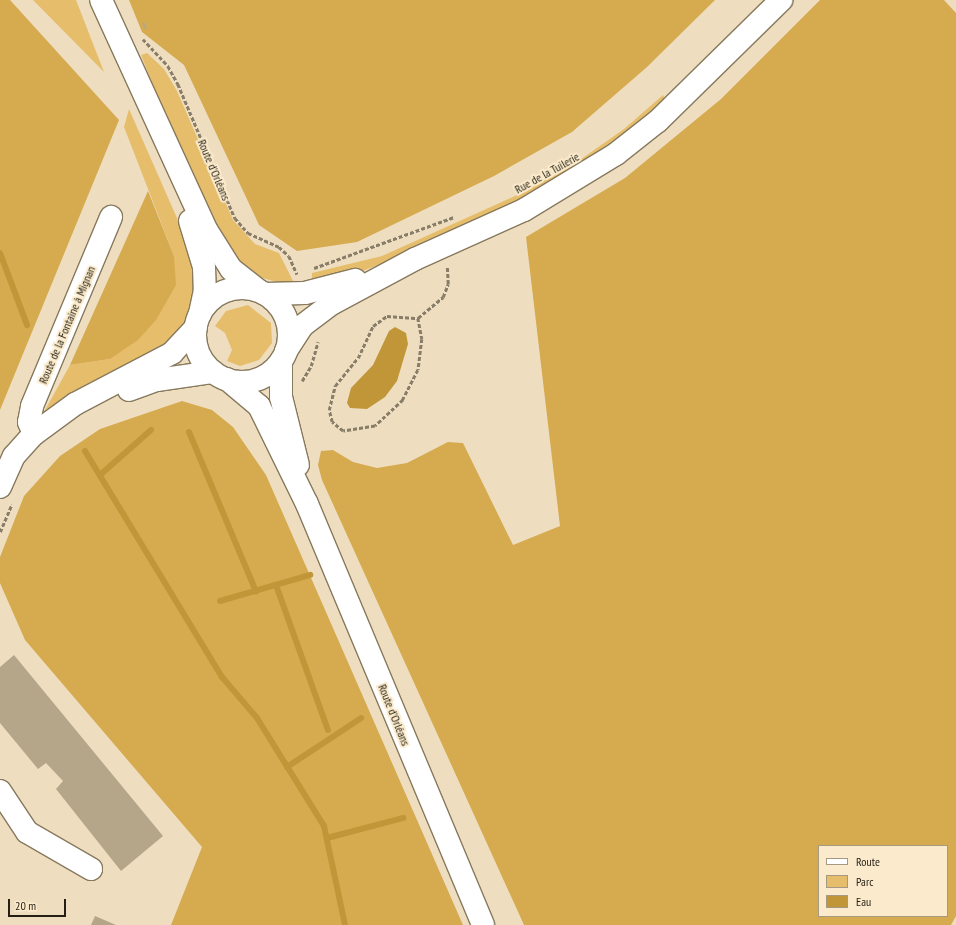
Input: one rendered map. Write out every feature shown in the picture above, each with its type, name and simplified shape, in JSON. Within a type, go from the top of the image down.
[{"type":"main road","points":[[101,0],[166,148],[224,262],[262,292],[286,318],[284,356]]},
{"type":"main road","name":"Rue de la Tuilerie","points":[[415,259],[524,210],[616,154],[658,121],[781,0]]},
{"type":"main road","points":[[166,148],[204,267],[205,290],[198,321],[198,352],[220,375]]},
{"type":"main road","name":"Route de la Fontaine à Mignan","points":[[41,430],[29,422],[32,406],[112,217]]},
{"type":"main road","points":[[8,492],[14,456],[41,430],[75,404],[172,353],[198,321],[213,298],[224,292],[246,288],[262,292],[294,295],[338,287],[415,259]]},
{"type":"main road","points":[[41,430],[157,380],[220,375],[257,379],[284,356],[302,326],[314,315],[415,259]]},
{"type":"main road","name":"Route d'Orléans","points":[[284,356],[281,397],[307,504]]},
{"type":"main road","name":"Route d'Orléans","points":[[220,375],[259,406],[307,504],[483,925]]},
{"type":"main road","points":[[0,791],[27,832],[91,869]]},
{"type":"path","name":"Route d'Orléans","points":[[149,46],[168,66],[178,84],[235,218],[248,233],[279,247],[289,256],[297,276],[304,272]]},
{"type":"path","points":[[311,269],[461,214]]},
{"type":"path","points":[[418,318],[422,338],[418,370],[404,400],[375,426],[343,431],[332,422],[330,397],[335,386],[358,358],[373,326],[387,316],[418,318],[443,297],[448,284],[440,247]]},
{"type":"path","points":[[299,384],[311,366],[318,336]]},
{"type":"path","points":[[0,532],[8,492]]},
{"type":"green space","points":[[33,0],[76,0],[104,72]]},
{"type":"green space","points":[[147,53],[164,69],[177,91],[233,220],[255,244],[279,253],[296,287],[251,275],[230,259],[168,123],[141,55]]},
{"type":"green space","points":[[663,95],[665,100],[629,131],[533,195],[388,261],[337,281],[312,282],[312,273],[382,256],[526,191],[577,162],[624,129]]},
{"type":"green space","points":[[129,109],[195,259],[197,282],[193,301],[182,330],[151,357],[44,412],[70,365],[110,359],[174,256],[124,127]]},
{"type":"green space","points":[[248,305],[271,323],[272,343],[259,360],[240,366],[227,361],[232,350],[225,333],[215,326],[226,311]]},
{"type":"shaded area","points":[[0,0],[10,0],[119,120],[0,410]]},
{"type":"shaded area","points":[[129,0],[715,0],[647,67],[572,132],[494,176],[357,242],[297,251],[259,225],[184,65],[142,32]]},
{"type":"shaded area","points":[[820,0],[944,0],[956,13],[956,916],[951,925],[524,925],[322,480],[318,465],[321,451],[333,450],[353,462],[377,468],[407,463],[448,442],[463,443],[513,545],[560,526],[526,237],[625,178],[721,99]]},
{"type":"shaded area","points":[[148,191],[174,256],[176,285],[156,320],[138,340],[110,359],[70,365]]},
{"type":"shaded area","points":[[182,401],[212,410],[233,427],[266,475],[463,925],[171,925],[202,847],[25,640],[0,583],[0,557],[24,496],[60,456],[100,429]]},
{"type":"water","points":[[395,327],[406,333],[408,344],[397,381],[385,397],[367,409],[350,408],[347,403],[351,388],[373,365],[389,331]]},
{"type":"building","points":[[144,22],[147,28],[145,29],[142,24]]},
{"type":"building","points":[[14,655],[163,836],[121,871],[56,789],[63,781],[46,763],[38,769],[0,723],[0,667]]},
{"type":"building","points":[[95,916],[116,925],[91,925]]},
{"type":"waterway","points":[[0,253],[27,325]]},
{"type":"waterway","points":[[100,475],[151,430]]},
{"type":"waterway","points":[[189,432],[256,591]]},
{"type":"waterway","points":[[85,451],[222,677],[257,718],[324,826],[345,925]]},
{"type":"waterway","points":[[220,601],[310,575]]},
{"type":"waterway","points":[[276,585],[328,730]]},
{"type":"waterway","points":[[287,767],[361,718]]},
{"type":"waterway","points":[[327,838],[403,818]]}]
